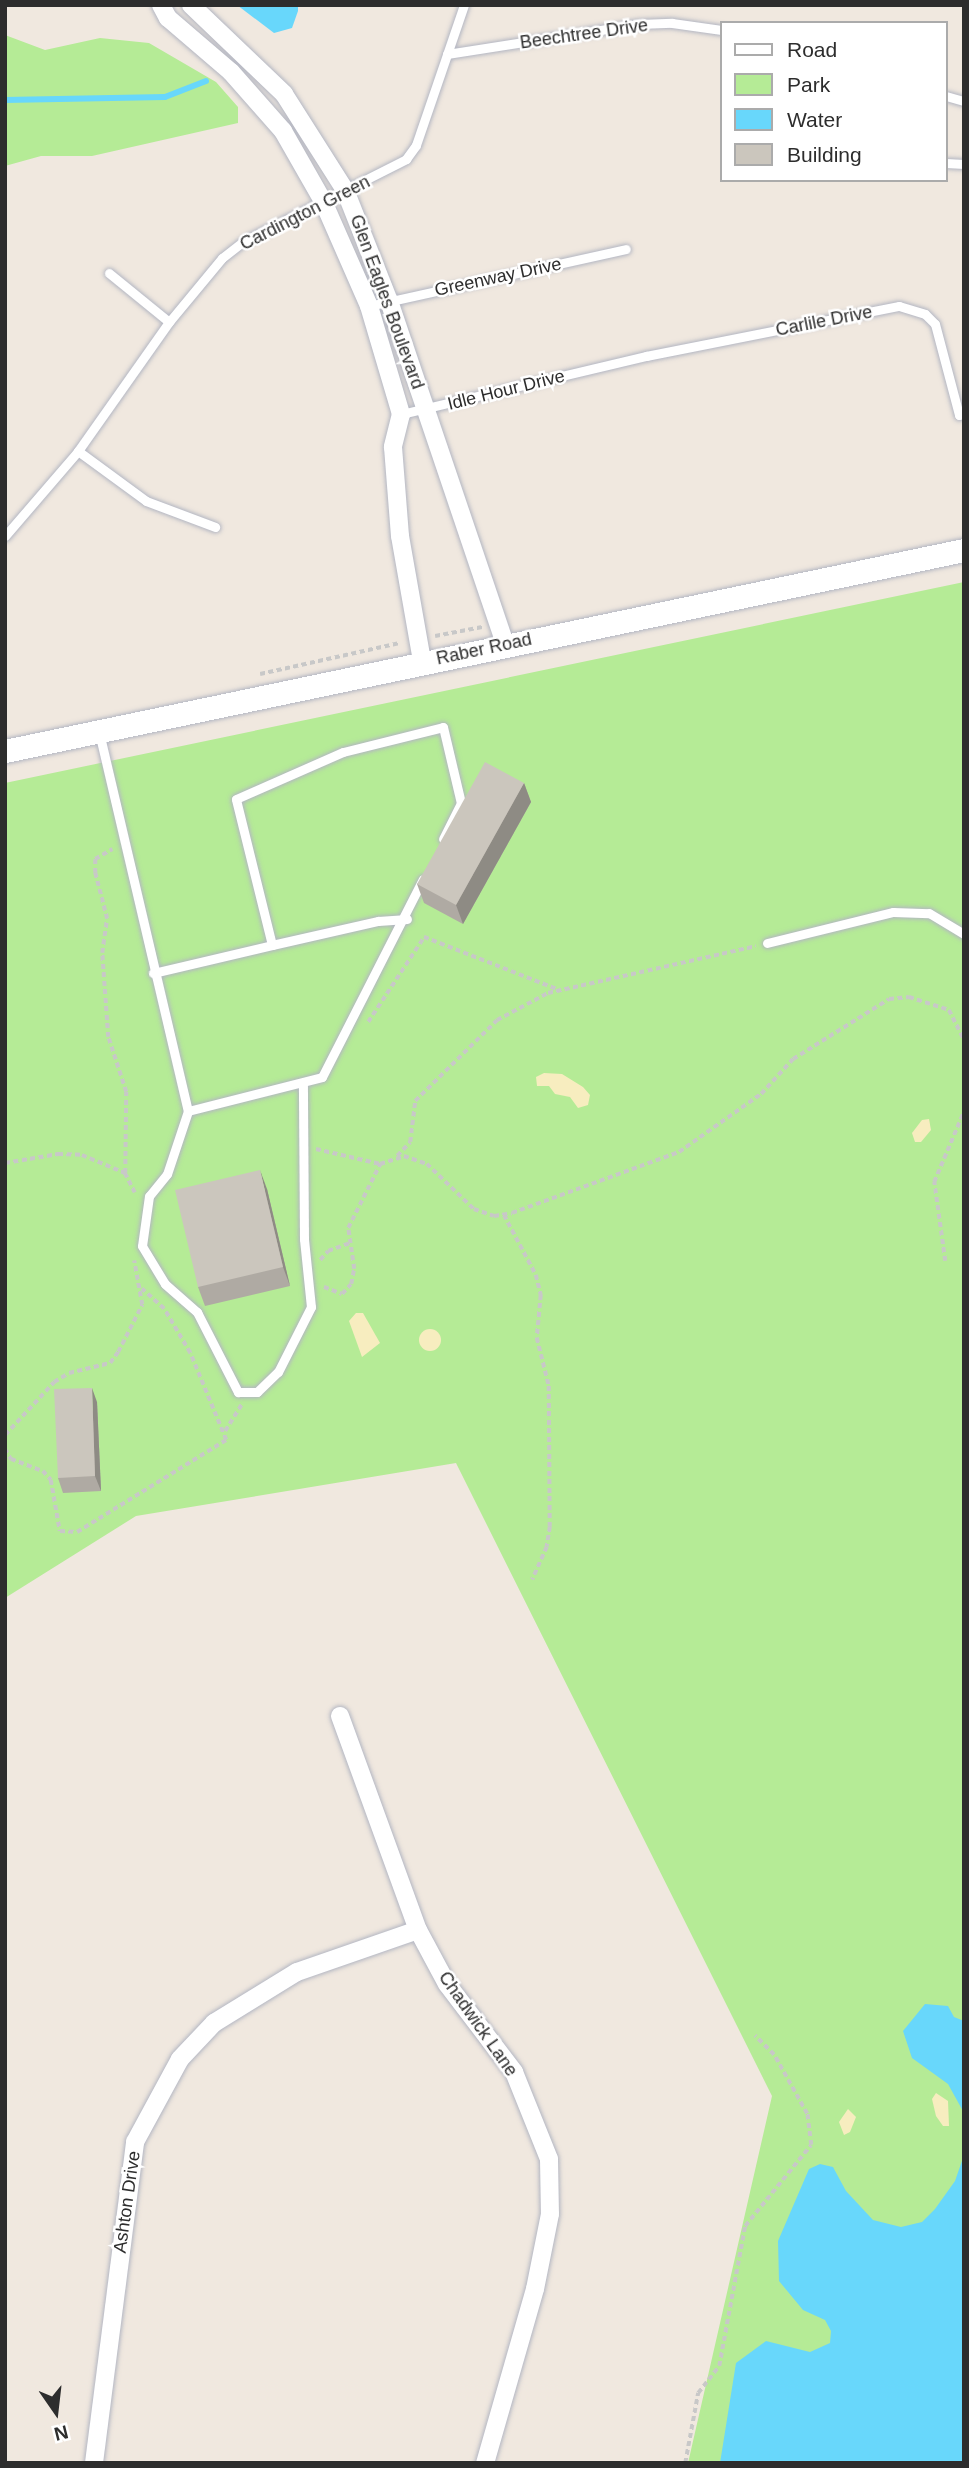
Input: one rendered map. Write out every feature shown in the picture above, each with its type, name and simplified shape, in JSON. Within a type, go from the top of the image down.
[{"type":"street","name":"Glen Eagles Boulevard","points":[[161,5],[168,18],[231,72],[283,131],[323,201],[369,306],[401,414],[393,447],[400,536],[422,662]]},
{"type":"street","name":"Glen Eagles Boulevard","points":[[191,5],[284,94],[345,190],[389,301],[505,644]]},
{"type":"street","name":"Raber Road","points":[[5,751],[505,644],[964,550]]},
{"type":"street","name":"Chadwick Lane","points":[[340,1716],[418,1930],[447,1983],[514,2072],[549,2159],[550,2214],[535,2289],[485,2463]]},
{"type":"street","name":"Ashton Drive","points":[[94,2463],[135,2142],[180,2059],[214,2023],[297,1972],[418,1930]]},
{"type":"lane","name":"Cardington Green","points":[[5,536],[78,451],[169,322],[222,258],[244,241],[406,159],[416,145],[464,5]]},
{"type":"lane","name":"Beechtree Drive","points":[[447,54],[639,24],[672,23],[720,30]]},
{"type":"lane","name":"Greenway Drive","points":[[369,306],[626,249]]},
{"type":"lane","points":[[108,273],[169,322]]},
{"type":"lane","name":"Carlile Drive","points":[[611,365],[899,306],[925,314],[935,324],[959,415],[964,413]]},
{"type":"lane","name":"Idle Hour Drive","points":[[401,414],[611,365]]},
{"type":"lane","points":[[78,451],[146,502],[215,527]]},
{"type":"lane","points":[[272,945],[236,799],[343,752],[443,727],[461,803],[440,845]]},
{"type":"lane","points":[[99,731],[153,973],[188,1111],[167,1174],[149,1196],[141,1228],[142,1246],[165,1284],[197,1312],[238,1392],[257,1392],[278,1373],[311,1307],[304,1239],[303,1084]]},
{"type":"lane","points":[[188,1111],[303,1084],[322,1077],[407,919],[429,866]]},
{"type":"lane","points":[[767,943],[893,912],[929,914],[964,934]]},
{"type":"lane","points":[[153,973],[378,921],[407,919]]},
{"type":"path","points":[[5,1163],[58,1154],[82,1156],[125,1173],[126,1092],[108,1037],[102,953],[107,919],[95,873],[95,859],[109,849],[127,848]]},
{"type":"path","points":[[364,1027],[424,937],[561,990]]},
{"type":"path","points":[[318,1275],[323,1287],[342,1294],[354,1269],[348,1228],[380,1164],[398,1156],[410,1142],[415,1101],[473,1040],[497,1020],[548,993],[767,943]]},
{"type":"path","points":[[304,1145],[380,1164],[404,1156],[427,1164],[474,1209],[503,1215],[679,1152],[761,1094],[793,1059],[889,999],[909,996],[948,1010],[964,1039]]},
{"type":"path","points":[[945,1261],[934,1182],[964,1111]]},
{"type":"path","points":[[503,1215],[536,1275],[541,1294],[537,1338],[549,1386],[550,1527],[547,1547],[532,1580]]},
{"type":"path","points":[[319,1268],[328,1251],[350,1242]]},
{"type":"path","points":[[5,1435],[54,1382],[69,1373],[110,1363],[128,1338],[142,1305],[142,1289],[164,1309],[186,1345],[226,1440],[77,1532],[60,1531],[51,1480],[43,1471],[11,1459],[5,1449]]},
{"type":"path","points":[[224,1433],[248,1393]]},
{"type":"path","points":[[685,2463],[698,2393],[719,2366],[745,2226],[811,2145],[807,2114],[774,2055],[755,2036]]},
{"type":"green space","points":[[5,35],[45,50],[100,38],[149,43],[216,82],[238,107],[238,123],[92,156],[41,156],[5,166]]},
{"type":"green space","points":[[964,582],[964,2463],[688,2463],[772,2096],[456,1463],[136,1516],[5,1598],[5,783]]},
{"type":"sand","points":[[544,1073],[562,1074],[583,1087],[590,1095],[588,1105],[578,1108],[570,1097],[555,1094],[549,1086],[537,1086],[536,1077]]},
{"type":"sand","points":[[929,1119],[931,1130],[921,1142],[915,1142],[912,1133],[922,1120]]},
{"type":"sand","points":[[356,1313],[363,1313],[380,1343],[362,1357],[349,1321]]},
{"type":"sand","points":[[426,1329],[434,1329],[441,1336],[441,1344],[434,1351],[426,1351],[419,1344],[419,1336]]},
{"type":"sand","points":[[936,2093],[948,2101],[949,2126],[943,2126],[936,2116],[932,2099]]},
{"type":"sand","points":[[848,2109],[856,2117],[850,2132],[844,2135],[839,2122]]},
{"type":"water","points":[[237,5],[298,5],[298,11],[292,28],[274,33]]},
{"type":"water","points":[[925,2004],[948,2006],[954,2017],[964,2021],[964,2113],[948,2084],[912,2058],[903,2031]]},
{"type":"water","points":[[964,2155],[964,2463],[720,2463],[736,2363],[766,2341],[810,2352],[830,2343],[831,2331],[825,2320],[803,2310],[779,2281],[778,2241],[809,2169],[820,2164],[833,2167],[846,2191],[873,2220],[901,2227],[922,2222],[935,2209],[955,2181]]},
{"type":"building","points":[[485,762],[524,783],[456,905],[417,884]]},
{"type":"building","points":[[260,1170],[283,1267],[198,1287],[175,1190]]},
{"type":"building","points":[[92,1388],[95,1476],[58,1478],[54,1389]]},
{"type":"waterway","points":[[5,100],[165,97],[206,81]]}]
